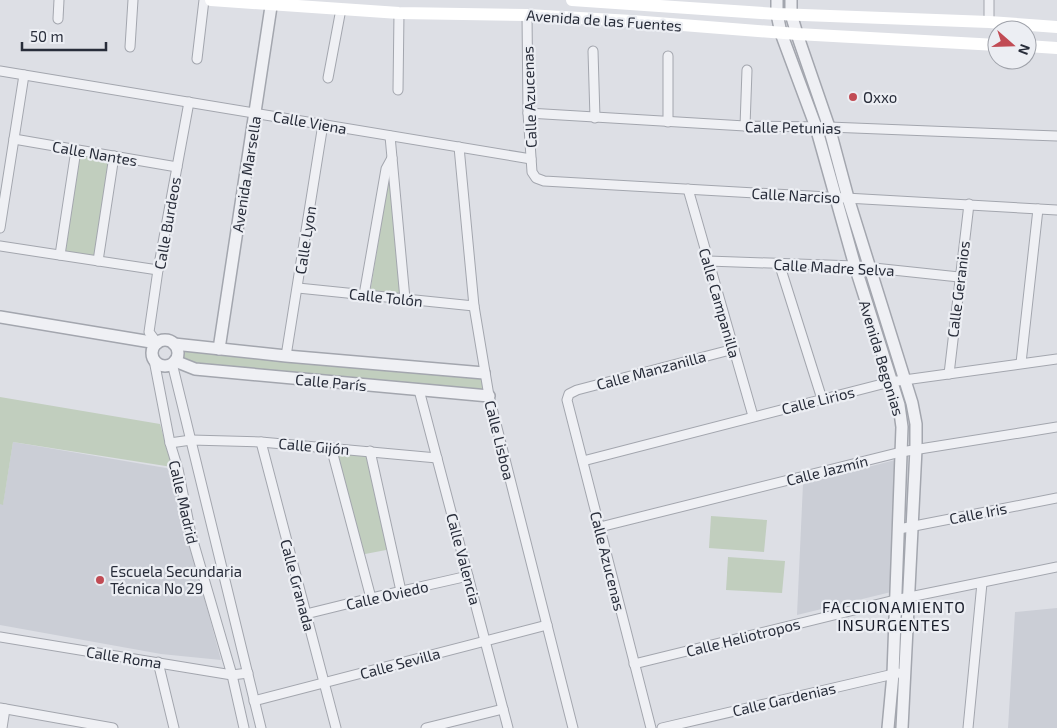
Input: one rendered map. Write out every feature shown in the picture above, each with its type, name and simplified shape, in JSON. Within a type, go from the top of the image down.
[{"type":"main road","name":"Avenida de las Fuentes","points":[[211,0],[399,13],[527,15],[632,21],[781,33],[987,44]]},
{"type":"main road","name":"Avenida de las Fuentes","points":[[572,0],[633,2],[777,14],[987,22]]},
{"type":"main road","name":"Avenida de las Fuentes","points":[[1037,26],[1057,27]]},
{"type":"main road","points":[[1037,47],[1057,48]]},
{"type":"street","points":[[58,19],[60,0]]},
{"type":"street","points":[[130,47],[134,0]]},
{"type":"street","points":[[197,59],[204,0]]},
{"type":"street","name":"Avenida Begonias","points":[[777,0],[777,14],[781,33],[816,126],[855,266],[899,406],[902,427],[899,529],[894,600],[893,674],[888,728]]},
{"type":"street","name":"Avenida Begonias","points":[[791,0],[791,14],[829,127],[848,198],[912,403],[916,424],[902,728]]},
{"type":"street","points":[[989,0],[989,20]]},
{"type":"street","points":[[632,21],[633,2]]},
{"type":"street","name":"Avenida Marsella","points":[[219,349],[272,3]]},
{"type":"street","points":[[328,78],[341,9]]},
{"type":"street","points":[[398,90],[399,13]]},
{"type":"street","name":"Calle Azucenas","points":[[527,15],[528,113],[532,172],[536,178]]},
{"type":"street","points":[[1057,40],[1057,48]]},
{"type":"street","points":[[593,51],[595,118]]},
{"type":"street","points":[[668,56],[668,122]]},
{"type":"street","points":[[745,126],[748,70]]},
{"type":"street","name":"Calle Viena","points":[[0,71],[531,159]]},
{"type":"street","points":[[0,228],[24,75]]},
{"type":"street","name":"Calle Burdeos","points":[[157,343],[149,332],[158,270],[189,102]]},
{"type":"street","name":"Calle Petunias","points":[[528,113],[745,126],[816,126],[1057,136]]},
{"type":"street","name":"Calle Lyon","points":[[286,356],[323,124]]},
{"type":"street","points":[[390,136],[405,299]]},
{"type":"street","name":"Calle Nantes","points":[[14,139],[177,167]]},
{"type":"street","name":"Calle Lisboa","points":[[459,147],[474,306],[488,396],[573,728]]},
{"type":"street","points":[[60,255],[76,150]]},
{"type":"street","points":[[98,261],[114,156]]},
{"type":"street","points":[[364,295],[386,169],[392,158]]},
{"type":"street","name":"Calle Narciso","points":[[536,178],[544,181],[1057,210]]},
{"type":"street","name":"Calle Campanilla","points":[[688,189],[753,416]]},
{"type":"street","name":"Calle Geranios","points":[[949,374],[968,204]]},
{"type":"street","points":[[1021,363],[1038,209]]},
{"type":"street","points":[[0,246],[158,270]]},
{"type":"street","name":"Calle Madre Selva","points":[[708,261],[855,266],[959,277]]},
{"type":"street","points":[[779,263],[822,399]]},
{"type":"street","name":"Calle Tolón","points":[[298,288],[474,306]]},
{"type":"street","points":[[0,318],[157,343],[166,340],[174,344],[177,349],[177,355],[173,362],[166,365],[154,360],[152,351],[157,343]]},
{"type":"street","name":"Calle París","points":[[174,344],[286,356],[484,373]]},
{"type":"street","name":"Calle Manzanilla","points":[[570,394],[577,390],[734,349]]},
{"type":"street","name":"Calle Lirios","points":[[583,461],[890,382],[1057,358]]},
{"type":"street","name":"Calle Madrid","points":[[154,360],[170,443],[178,469],[191,534],[232,676],[244,728]]},
{"type":"street","name":"Calle París","points":[[173,362],[195,369],[488,396]]},
{"type":"street","name":"Calle Madrid","points":[[173,362],[261,728]]},
{"type":"street","name":"Calle Valencia","points":[[419,390],[508,728]]},
{"type":"street","name":"Calle Azucenas","points":[[570,394],[567,400],[568,406],[651,728]]},
{"type":"street","name":"Calle Jazmín","points":[[600,527],[901,452],[1057,427]]},
{"type":"street","name":"Calle Gijón","points":[[170,443],[191,440],[261,442],[438,458]]},
{"type":"street","name":"Calle Granada","points":[[261,442],[336,728]]},
{"type":"street","points":[[331,447],[371,598]]},
{"type":"street","points":[[370,451],[401,591]]},
{"type":"street","name":"Calle Iris","points":[[899,529],[1057,498]]},
{"type":"street","name":"Calle Heliotropos","points":[[634,664],[894,600],[1057,567]]},
{"type":"street","name":"Calle Oviedo","points":[[306,614],[468,576]]},
{"type":"street","points":[[968,728],[982,583]]},
{"type":"street","name":"Calle Sevilla","points":[[254,701],[547,625]]},
{"type":"street","name":"Calle Roma","points":[[0,637],[158,662],[232,676],[248,674]]},
{"type":"street","points":[[158,662],[174,728]]},
{"type":"street","name":"Calle Gardenias","points":[[662,728],[905,672]]},
{"type":"street","points":[[2,728],[3,708],[69,724],[113,728]]},
{"type":"street","points":[[430,727],[503,709]]},
{"type":"shaded area","name":"Escuela Secundaria Técnica No 29","points":[[13,442],[172,469],[187,534],[221,660],[161,654],[0,625],[0,504],[3,504]]},
{"type":"shaded area","points":[[895,460],[891,592],[797,615],[803,484]]},
{"type":"shaded area","points":[[1057,608],[1057,728],[1008,728],[1015,612]]},
{"type":"green space","points":[[76,150],[114,156],[98,261],[60,255]]},
{"type":"green space","points":[[390,171],[402,295],[370,293]]},
{"type":"green space","points":[[177,349],[484,373],[489,396],[182,365]]},
{"type":"green space","points":[[0,397],[160,424],[172,467],[13,442],[3,505],[0,504]]},
{"type":"green space","points":[[332,449],[369,452],[388,539],[386,550],[360,555]]},
{"type":"green space","points":[[711,516],[767,520],[764,552],[709,548]]},
{"type":"green space","points":[[728,557],[785,561],[782,593],[726,590]]},
{"type":"place","name":"Oxxo","points":[[853,97]]},
{"type":"place","name":"Escuela Secundaria Técnica No 29","points":[[100,580]]},
{"type":"district","name":"FACCIONAMIENTO INSURGENTES","points":[[894,615]]}]
